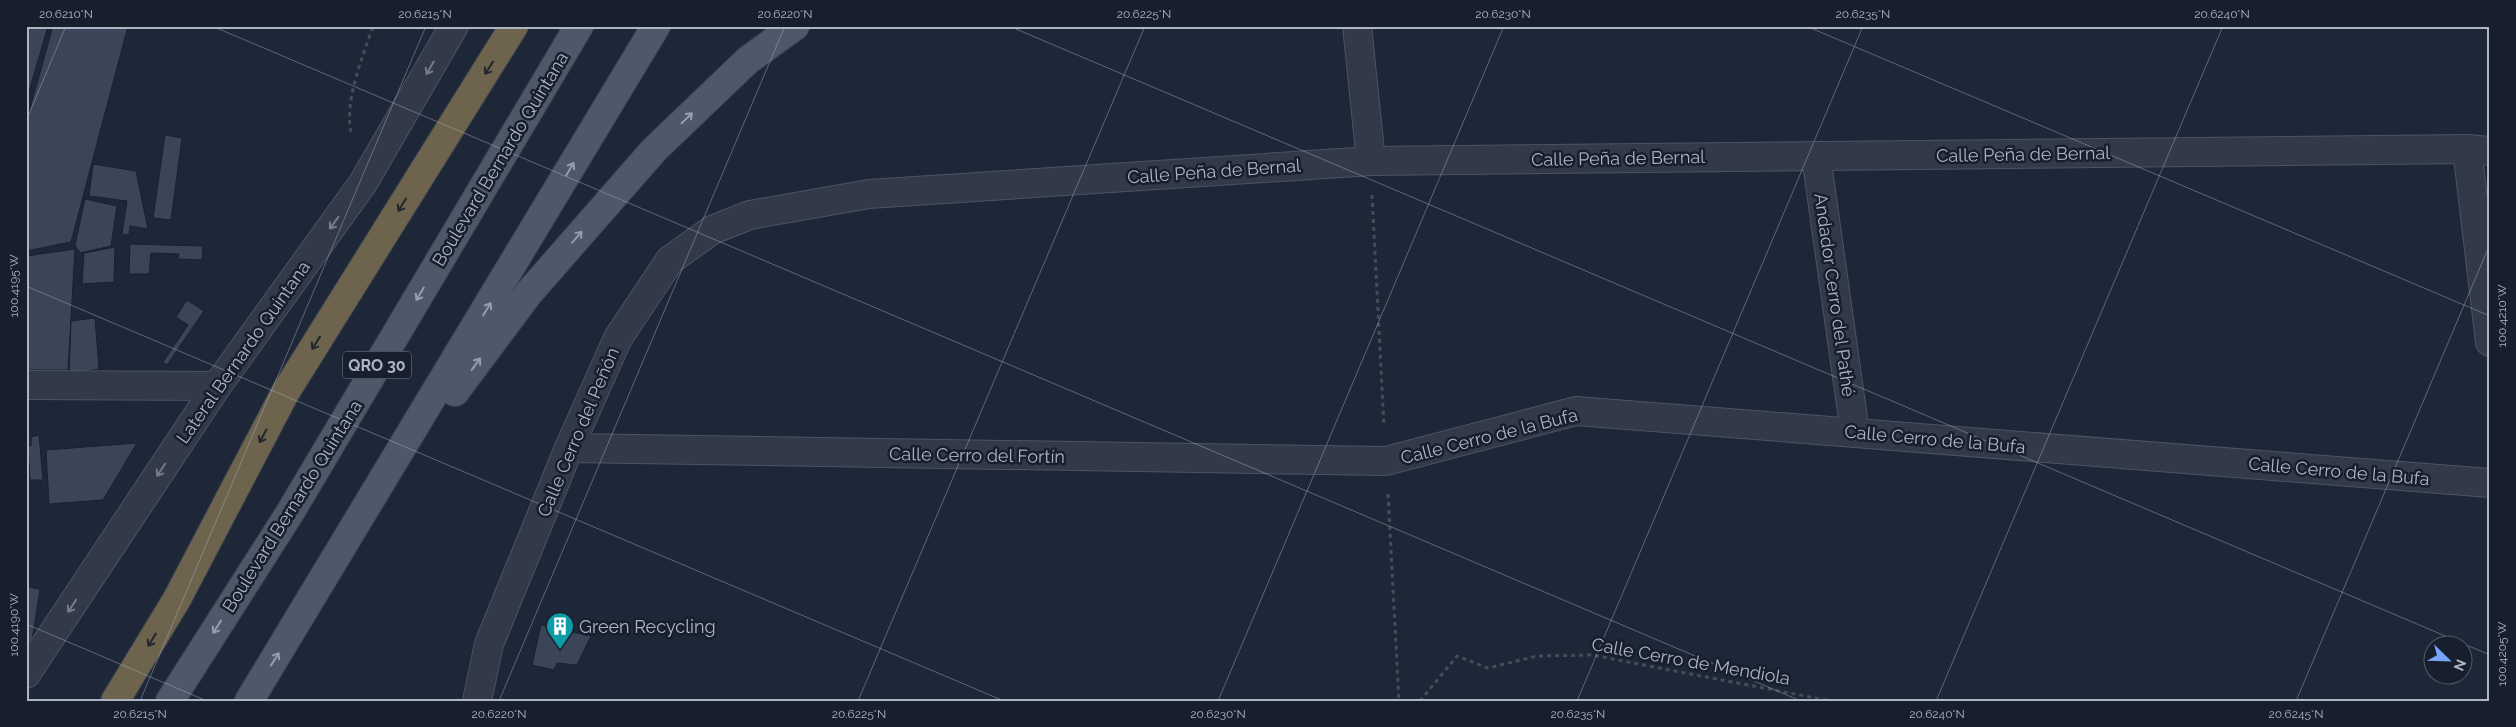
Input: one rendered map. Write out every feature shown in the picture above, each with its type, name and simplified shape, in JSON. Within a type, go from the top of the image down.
[{"type":"highway","points":[[116,701],[177,599],[285,393],[514,26]]},
{"type":"main road","name":"Boulevard Bernardo Quintana","points":[[170,701],[291,511],[579,26]]},
{"type":"main road","points":[[250,701],[656,26]]},
{"type":"main road","points":[[336,560],[528,294],[654,150],[748,60],[795,26]]},
{"type":"street","name":"Lateral Bernardo Quintana","points":[[26,674],[217,386],[363,183],[454,26]]},
{"type":"street","points":[[1357,26],[1371,161]]},
{"type":"street","points":[[2479,150],[2490,342]]},
{"type":"street","name":"Calle Peña de Bernal","points":[[750,215],[869,194],[1371,161],[2479,150]]},
{"type":"street","name":"Andador Cerro del Pathé","points":[[1816,156],[1854,433]]},
{"type":"street","name":"Calle Cerro del Peñón","points":[[477,701],[489,644],[569,448],[618,338],[670,260],[712,230],[750,215]]},
{"type":"street","points":[[26,385],[217,386]]},
{"type":"street","name":"Calle Cerro de la Bufa","points":[[1386,461],[1576,411],[2490,483]]},
{"type":"street","name":"Calle Cerro del Fortín","points":[[569,448],[1386,461]]},
{"type":"path","points":[[363,183],[349,125],[354,83],[373,26]]},
{"type":"path","name":"Calle Cerro de Mendiola","points":[[1420,701],[1457,656],[1488,668],[1537,656],[1564,655],[1592,655],[1831,701]]},
{"type":"building","points":[[26,26],[48,26],[26,102]]},
{"type":"building","points":[[53,26],[128,26],[71,242],[26,251],[26,123]]},
{"type":"building","points":[[165,135],[182,138],[171,220],[153,218]]},
{"type":"building","points":[[93,164],[136,171],[148,229],[130,226],[129,235],[122,234],[127,201],[89,196]]},
{"type":"building","points":[[85,199],[117,206],[111,246],[80,253],[75,245]]},
{"type":"building","points":[[130,244],[203,246],[202,260],[178,259],[179,254],[151,253],[149,274],[129,274]]},
{"type":"building","points":[[115,247],[114,282],[82,284],[84,253]]},
{"type":"building","points":[[75,249],[68,370],[26,370],[26,256]]},
{"type":"building","points":[[187,300],[204,311],[167,365],[163,362],[188,325],[176,317]]},
{"type":"building","points":[[95,318],[99,369],[69,374],[71,321]]},
{"type":"building","points":[[39,435],[43,480],[30,480],[28,445],[31,446],[31,437]]},
{"type":"building","points":[[137,443],[103,500],[49,504],[46,450]]},
{"type":"building","points":[[26,587],[40,589],[30,653],[26,652]]},
{"type":"building","name":"Green Recycling","points":[[541,625],[591,636],[577,665],[557,663],[554,670],[532,665]]},
{"type":"place","name":"Green Recycling","points":[[560,650]]}]
